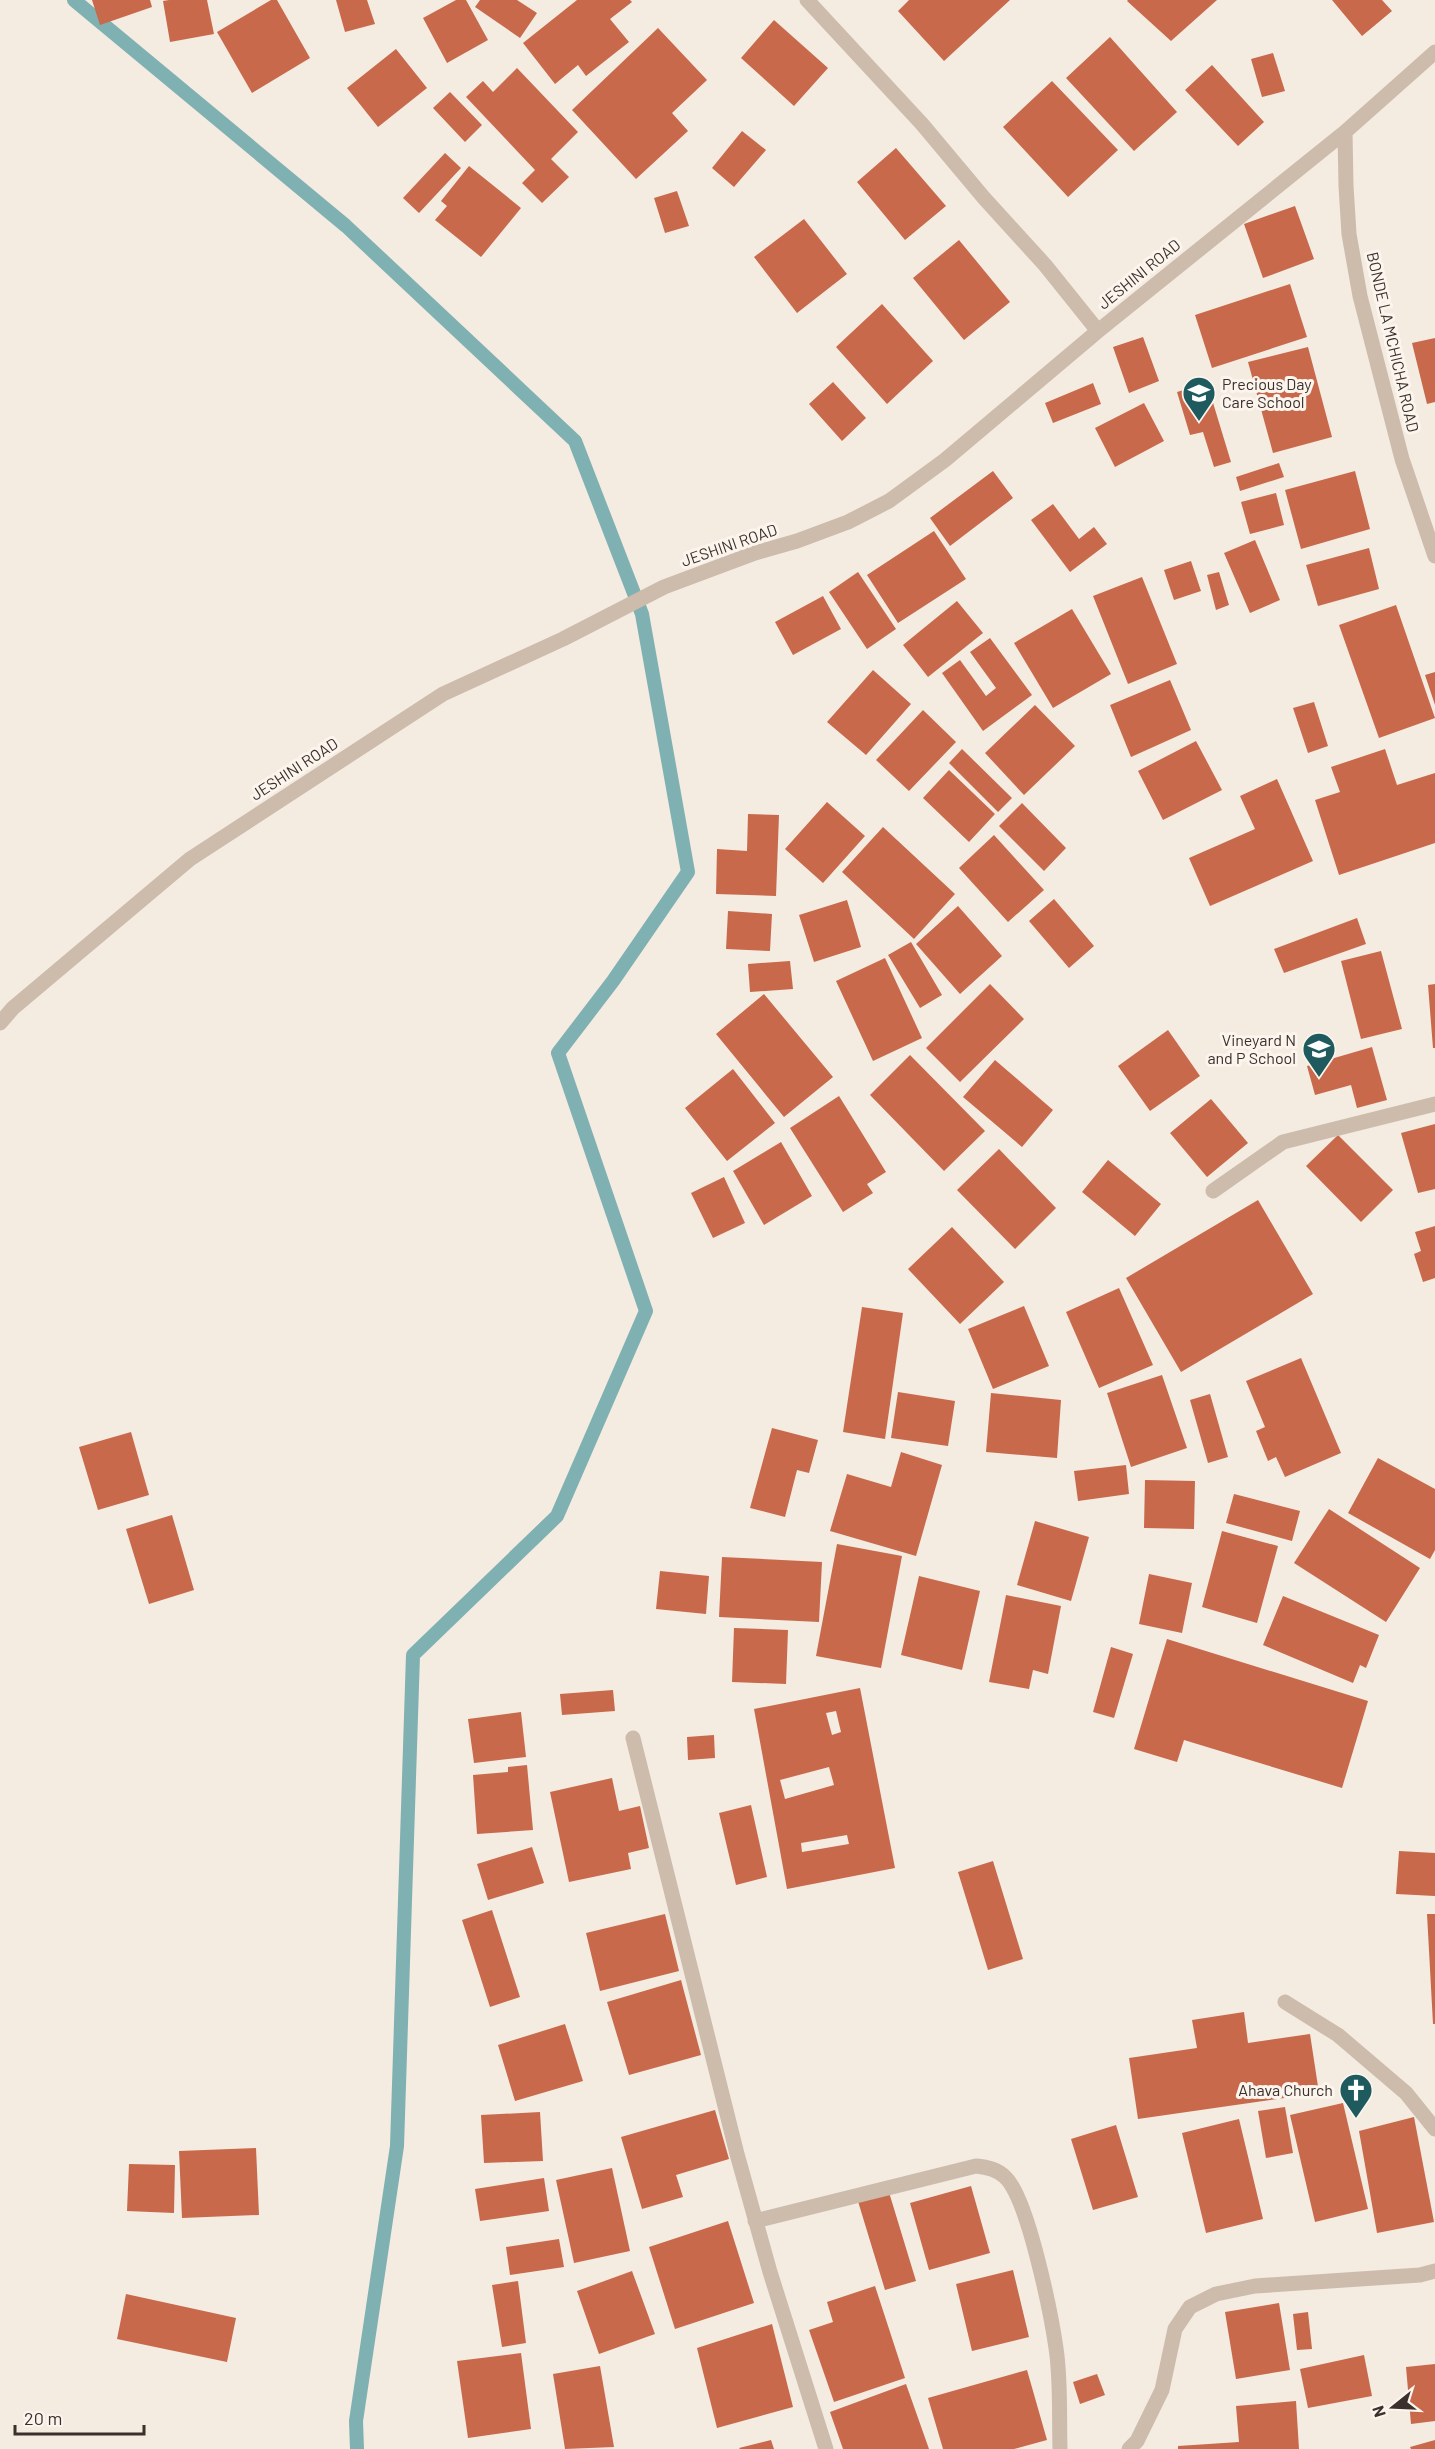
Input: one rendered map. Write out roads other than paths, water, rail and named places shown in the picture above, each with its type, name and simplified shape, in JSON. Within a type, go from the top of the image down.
[{"type":"street","points":[[807,0],[922,124],[984,198],[1045,265],[1098,331]]},
{"type":"street","name":"JESHINI ROAD","points":[[0,1023],[13,1008],[190,859],[442,694],[562,639],[664,587],[755,553],[797,542],[848,522],[889,501],[945,460],[1098,331],[1345,132],[1435,52]]},
{"type":"street","name":"BONDE LA MCHICHA ROAD","points":[[1345,132],[1349,234],[1360,296],[1402,459],[1435,556]]},
{"type":"street","points":[[1213,1191],[1283,1142],[1435,1104]]},
{"type":"street","points":[[633,1738],[691,1976],[755,2221],[826,2449]]},
{"type":"street","points":[[1285,2002],[1338,2035],[1355,2049],[1406,2093],[1435,2130]]},
{"type":"street","points":[[755,2221],[976,2166],[992,2168],[1007,2178],[1020,2200],[1040,2274],[1056,2348],[1060,2449]]},
{"type":"street","points":[[1129,2449],[1137,2441],[1162,2390],[1175,2329],[1191,2307],[1216,2294],[1255,2286],[1420,2275],[1435,2271]]},
{"type":"waterway","points":[[74,0],[346,226],[575,441],[642,614],[688,872],[613,981],[558,1053],[646,1311],[557,1516],[413,1655],[397,2146],[356,2421],[357,2449]]},
{"type":"place","name":"Precious Day Care School","points":[[1199,422]]},
{"type":"place","name":"Vineyard N and P School","points":[[1319,1078]]},
{"type":"place","name":"Ahava Church","points":[[1356,2119]]}]
